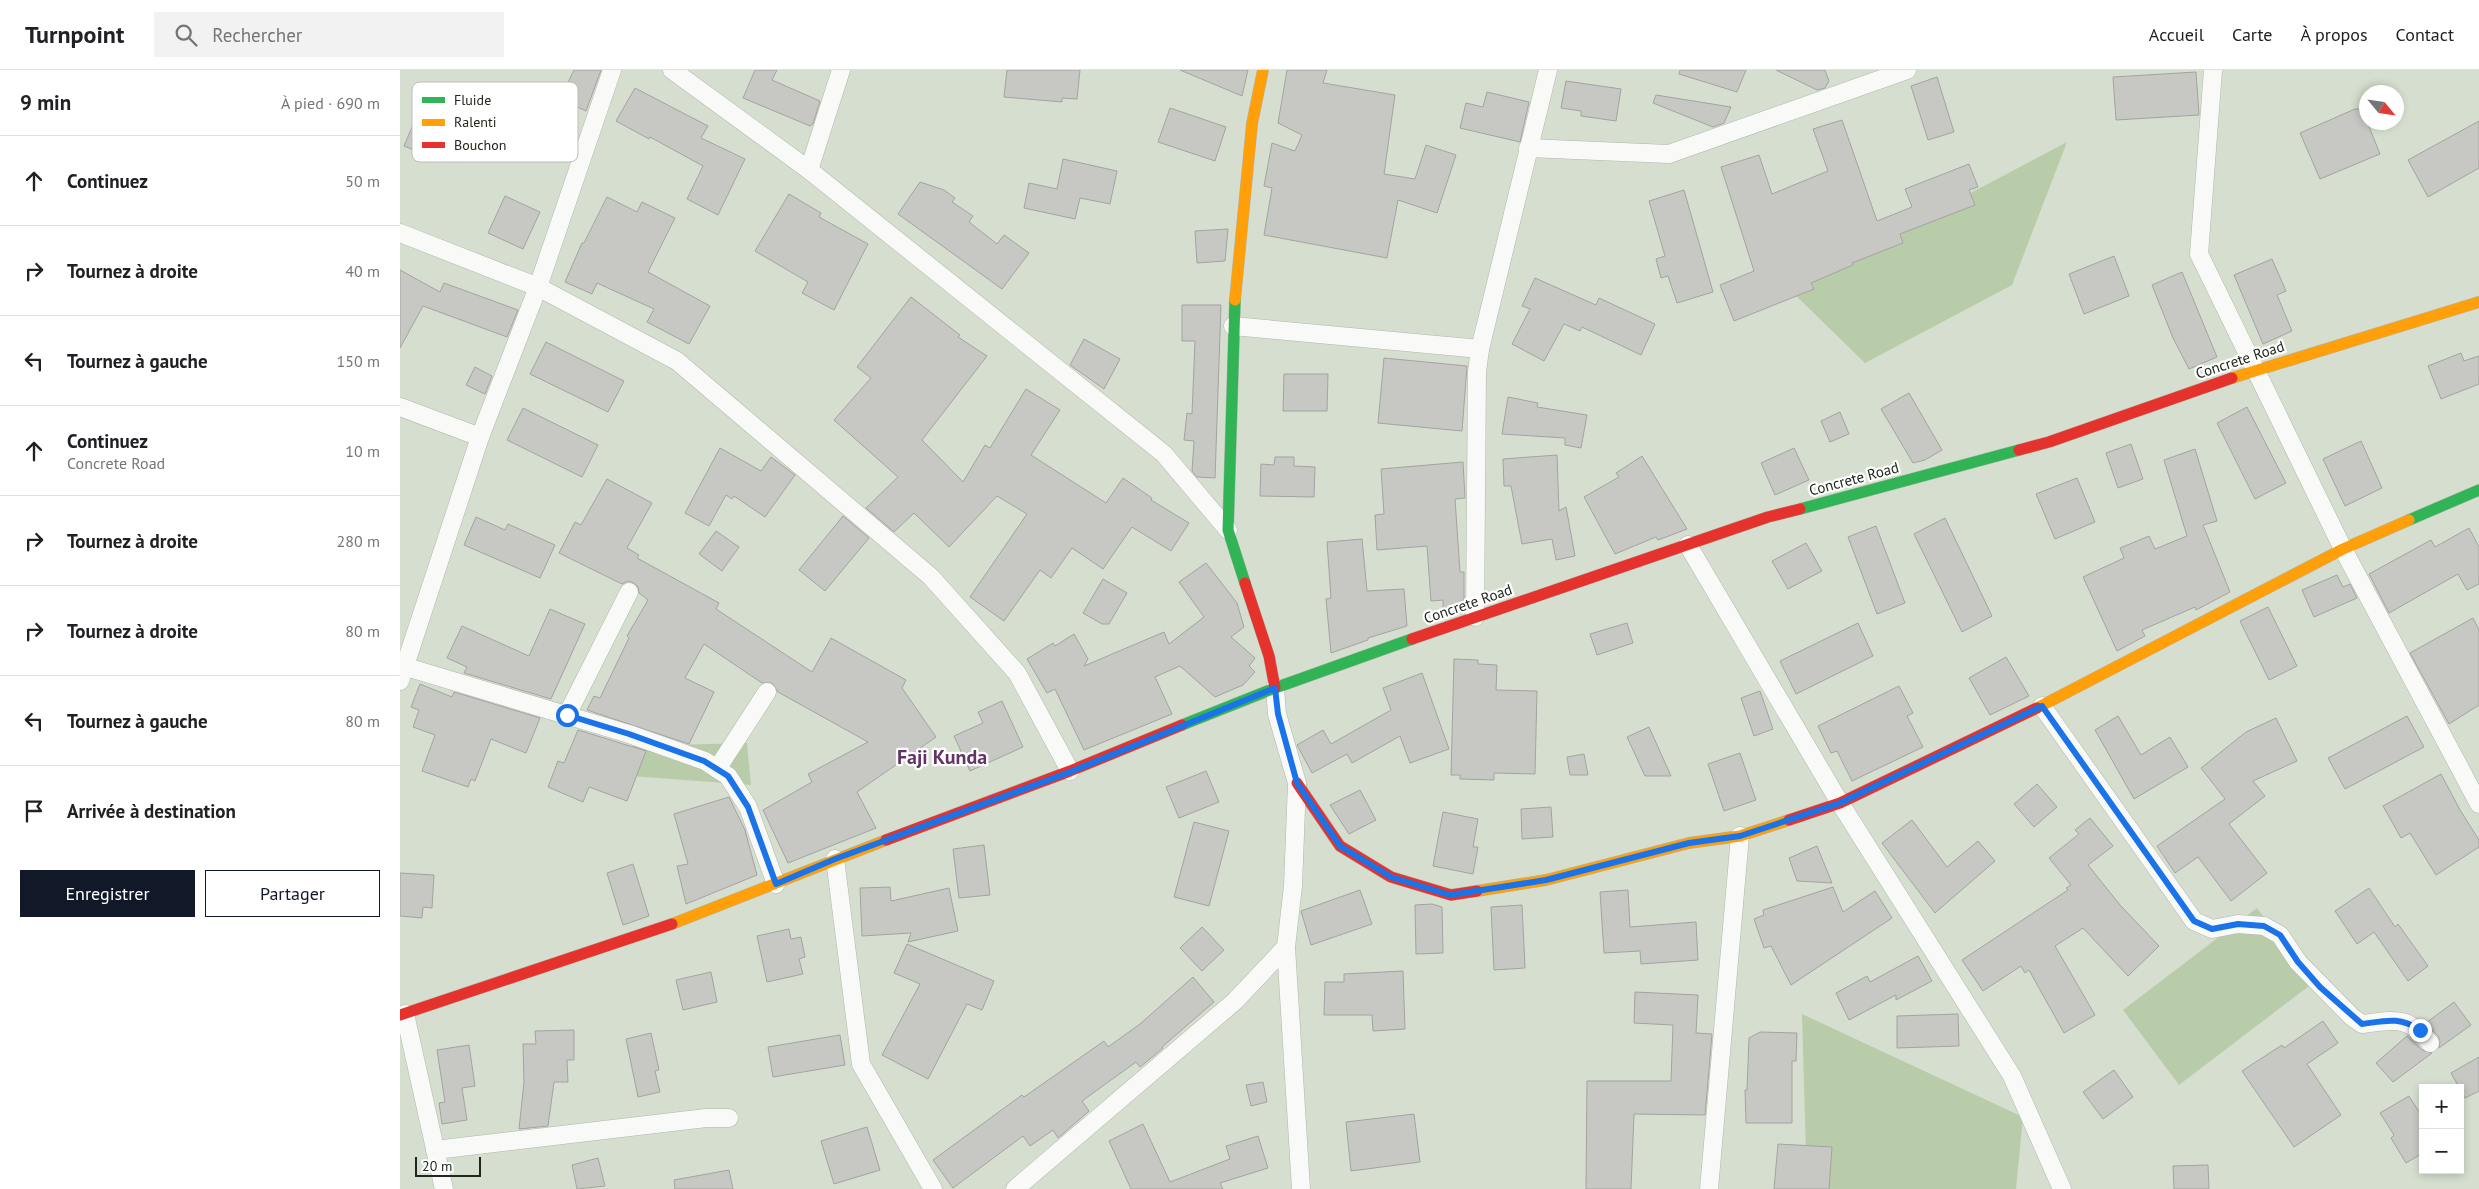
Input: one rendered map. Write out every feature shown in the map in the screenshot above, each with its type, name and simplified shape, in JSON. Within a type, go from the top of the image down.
[{"type":"street","points":[[612,70],[538,287],[480,437],[401,671],[567,715],[704,761],[728,776],[748,807],[776,884]]},
{"type":"street","points":[[672,70],[809,170],[1164,454],[1228,530]]},
{"type":"street","points":[[809,170],[841,70]]},
{"type":"street","points":[[1263,70],[1252,124],[1233,326],[1228,530],[1269,656],[1278,714],[1297,783],[1293,886],[1286,947],[1300,1189]]},
{"type":"street","points":[[1475,617],[1477,372],[1480,349],[1548,70]]},
{"type":"street","points":[[1528,148],[1669,154],[1907,70]]},
{"type":"street","points":[[2213,70],[2199,254],[2344,549],[2476,793]]},
{"type":"street","points":[[400,232],[538,287],[677,361],[931,577],[1017,673],[1070,772]]},
{"type":"street","name":"Concrete Road","points":[[403,1015],[692,917],[835,859],[1070,772],[1275,688],[1475,617],[1768,517],[2050,442],[2256,369],[2479,302]]},
{"type":"street","points":[[1233,326],[1480,349]]},
{"type":"street","points":[[400,407],[480,437]]},
{"type":"street","points":[[1297,783],[1340,846],[1391,877],[1450,895],[1546,880],[1689,843],[1740,836],[1840,803],[2042,706],[2344,549],[2479,490]]},
{"type":"street","points":[[1688,545],[1840,803],[2012,1076],[2062,1189]]},
{"type":"street","points":[[567,715],[628,592]]},
{"type":"street","points":[[717,769],[767,692]]},
{"type":"street","points":[[2042,706],[2194,921],[2212,929],[2238,924],[2264,926],[2280,935],[2298,962],[2352,1017],[2362,1024],[2390,1020],[2407,1022],[2420,1030],[2430,1043]]},
{"type":"street","points":[[1709,1189],[1740,836]]},
{"type":"street","points":[[835,859],[861,1064],[933,1189]]},
{"type":"street","points":[[1015,1189],[1235,1001],[1286,947]]},
{"type":"street","points":[[403,1015],[444,1189]]},
{"type":"street","points":[[435,1150],[706,1118],[729,1118]]},
{"type":"green space","points":[[2067,142],[2012,285],[1865,363],[1789,289]]},
{"type":"green space","points":[[747,743],[751,785],[631,776],[632,746]]},
{"type":"green space","points":[[2257,908],[2313,983],[2179,1085],[2123,1010]]},
{"type":"green space","points":[[1802,1014],[2023,1117],[2016,1189],[1807,1189]]},
{"type":"building","points":[[574,70],[601,70],[586,111],[578,107],[578,82],[568,82]]},
{"type":"building","points":[[755,70],[777,70],[772,80],[820,101],[813,124],[810,126],[743,98]]},
{"type":"building","points":[[1007,70],[1080,70],[1077,99],[1062,98],[1062,102],[1004,97]]},
{"type":"building","points":[[1180,70],[1248,70],[1242,96]]},
{"type":"building","points":[[1287,70],[1327,70],[1323,83],[1395,95],[1384,174],[1415,179],[1426,145],[1456,155],[1437,213],[1398,200],[1387,258],[1264,235],[1272,188],[1264,186],[1272,143],[1295,151],[1302,135],[1278,123]]},
{"type":"building","points":[[1680,70],[1746,70],[1737,92],[1679,74]]},
{"type":"building","points":[[1776,70],[1825,70],[1829,81],[1825,88],[1817,90]]},
{"type":"building","points":[[2196,72],[2199,115],[2116,120],[2113,77]]},
{"type":"building","points":[[1937,77],[1954,132],[1928,140],[1911,86]]},
{"type":"building","points":[[1566,81],[1621,89],[1616,121],[1581,116],[1581,111],[1561,108]]},
{"type":"building","points":[[635,88],[708,126],[701,138],[745,159],[718,215],[687,199],[703,166],[616,121]]},
{"type":"building","points":[[1487,92],[1529,102],[1520,142],[1460,128],[1466,103],[1483,107]]},
{"type":"building","points":[[1656,95],[1731,107],[1724,123],[1713,127],[1653,103]]},
{"type":"building","points":[[1170,108],[1226,127],[1215,161],[1158,142]]},
{"type":"building","points":[[2355,109],[2359,109],[2359,130],[2370,130],[2380,154],[2320,179],[2300,133]]},
{"type":"building","points":[[1842,120],[1877,221],[1912,207],[1905,189],[1969,164],[1978,187],[1969,190],[1975,205],[1900,234],[1903,243],[1852,263],[1853,265],[1811,283],[1814,289],[1734,321],[1720,285],[1754,271],[1721,167],[1759,155],[1772,194],[1828,171],[1813,129]]},
{"type":"building","points":[[2479,121],[2479,168],[2428,197],[2408,160]]},
{"type":"building","points":[[412,127],[412,149],[404,146]]},
{"type":"building","points":[[1063,159],[1117,171],[1110,204],[1080,198],[1075,219],[1024,208],[1029,183],[1057,189]]},
{"type":"building","points":[[920,182],[944,190],[955,198],[952,202],[973,216],[969,222],[997,244],[1004,235],[1029,253],[1002,289],[898,214]]},
{"type":"building","points":[[1684,190],[1713,292],[1677,303],[1668,276],[1661,278],[1656,259],[1665,256],[1649,201]]},
{"type":"building","points":[[789,194],[821,213],[819,217],[868,244],[834,310],[802,293],[808,282],[755,251]]},
{"type":"building","points":[[505,196],[540,212],[523,249],[488,233]]},
{"type":"building","points":[[607,197],[637,212],[642,202],[675,218],[648,272],[710,306],[689,344],[647,322],[654,309],[597,283],[592,294],[565,282],[582,243],[584,243]]},
{"type":"building","points":[[1228,229],[1225,261],[1197,263],[1195,231]]},
{"type":"building","points":[[2114,256],[2129,296],[2084,314],[2069,274]]},
{"type":"building","points":[[2272,259],[2286,291],[2277,295],[2292,331],[2263,344],[2234,275]]},
{"type":"building","points":[[400,270],[440,292],[444,283],[518,310],[507,337],[423,306],[400,348]]},
{"type":"building","points":[[2182,272],[2217,357],[2189,369],[2173,338],[2152,285]]},
{"type":"building","points":[[1535,278],[1596,305],[1599,298],[1655,324],[1641,355],[1582,327],[1580,331],[1564,324],[1544,361],[1512,344],[1530,309],[1522,306]]},
{"type":"building","points":[[911,297],[960,335],[958,337],[987,356],[922,440],[963,482],[985,445],[990,448],[1026,389],[1060,410],[1031,455],[1106,503],[1123,478],[1152,498],[1151,500],[1189,523],[1171,551],[1132,527],[1103,569],[1072,548],[1051,578],[1040,570],[1004,621],[970,597],[1027,514],[997,496],[949,547],[914,513],[894,532],[866,508],[898,477],[834,420],[871,378],[857,367]]},
{"type":"building","points":[[1182,305],[1221,305],[1215,478],[1197,477],[1192,471],[1194,441],[1184,440],[1187,413],[1192,414],[1195,341],[1182,341]]},
{"type":"building","points":[[1084,339],[1120,359],[1104,389],[1070,365]]},
{"type":"building","points":[[546,342],[624,381],[608,412],[530,374]]},
{"type":"building","points":[[2461,353],[2464,361],[2479,356],[2479,384],[2441,399],[2428,366]]},
{"type":"building","points":[[1384,358],[1467,366],[1462,431],[1378,423]]},
{"type":"building","points":[[475,367],[492,376],[485,394],[466,385]]},
{"type":"building","points":[[1284,374],[1328,374],[1327,411],[1283,411]]},
{"type":"building","points":[[1909,393],[1942,450],[1925,460],[1913,463],[1881,409]]},
{"type":"building","points":[[1508,397],[1538,403],[1537,407],[1587,415],[1581,448],[1565,445],[1565,438],[1502,434]]},
{"type":"building","points":[[2247,407],[2286,483],[2255,499],[2217,423]]},
{"type":"building","points":[[523,408],[598,445],[582,477],[507,440]]},
{"type":"building","points":[[1840,412],[1849,434],[1830,442],[1821,421]]},
{"type":"building","points":[[2361,441],[2382,488],[2345,506],[2323,459]]},
{"type":"building","points":[[2131,444],[2143,479],[2118,488],[2106,453]]},
{"type":"building","points":[[720,448],[761,471],[771,457],[795,475],[765,517],[734,496],[732,499],[726,495],[709,526],[685,513]]},
{"type":"building","points":[[1794,448],[1809,480],[1775,495],[1761,463]]},
{"type":"building","points":[[2195,449],[2217,521],[2203,525],[2230,592],[2196,610],[2195,607],[2142,630],[2145,636],[2117,651],[2083,577],[2124,558],[2120,548],[2149,536],[2155,549],[2187,536],[2164,460]]},
{"type":"building","points":[[1557,455],[1559,511],[1566,507],[1575,556],[1556,560],[1552,539],[1522,544],[1511,486],[1504,486],[1503,459]]},
{"type":"building","points":[[1642,456],[1687,529],[1658,540],[1656,537],[1615,554],[1584,497],[1619,477],[1616,473]]},
{"type":"building","points":[[1275,457],[1294,457],[1294,466],[1315,467],[1314,497],[1260,496],[1261,464],[1274,465]]},
{"type":"building","points":[[1463,462],[1465,498],[1455,499],[1460,572],[1464,572],[1464,605],[1443,609],[1443,600],[1431,601],[1427,546],[1377,550],[1375,515],[1384,514],[1381,469]]},
{"type":"building","points":[[2077,478],[2095,522],[2055,539],[2036,494]]},
{"type":"building","points":[[607,479],[652,503],[627,548],[639,555],[637,558],[719,603],[716,609],[812,672],[831,638],[906,680],[902,688],[936,737],[857,792],[876,828],[788,863],[763,810],[812,782],[808,774],[868,742],[778,692],[772,683],[762,683],[704,644],[685,678],[714,692],[689,744],[587,710],[594,696],[600,698],[629,638],[627,636],[648,600],[639,593],[638,587],[634,583],[628,581],[622,584],[559,553],[575,522],[581,525]]},
{"type":"building","points":[[843,516],[869,538],[825,591],[799,570]]},
{"type":"building","points":[[476,517],[505,530],[508,524],[555,545],[540,578],[464,545]]},
{"type":"building","points":[[1945,518],[1992,616],[1962,632],[1914,534]]},
{"type":"building","points":[[1876,526],[1905,603],[1877,614],[1848,537]]},
{"type":"building","points":[[2469,528],[2479,547],[2479,584],[2467,590],[2458,574],[2389,613],[2369,574],[2431,540],[2435,547]]},
{"type":"building","points":[[716,531],[739,547],[722,571],[699,554]]},
{"type":"building","points":[[1362,539],[1367,591],[1404,589],[1407,626],[1368,638],[1368,640],[1331,653],[1326,599],[1331,598],[1327,542]]},
{"type":"building","points":[[1806,543],[1822,571],[1788,589],[1772,561]]},
{"type":"building","points":[[1206,563],[1237,603],[1244,627],[1231,637],[1255,658],[1249,666],[1255,672],[1243,685],[1215,697],[1180,666],[1155,677],[1172,714],[1084,750],[1055,689],[1047,693],[1027,659],[1053,643],[1055,646],[1074,634],[1088,659],[1084,666],[1164,632],[1169,644],[1204,617],[1179,582]]},
{"type":"building","points":[[2337,575],[2343,587],[2350,584],[2357,598],[2314,617],[2302,590]]},
{"type":"building","points":[[1103,579],[1127,593],[1109,624],[1102,624],[1083,613]]},
{"type":"building","points":[[2268,607],[2297,666],[2269,680],[2240,621]]},
{"type":"building","points":[[550,609],[585,624],[551,699],[464,673],[467,667],[447,658],[462,626],[529,656]]},
{"type":"building","points":[[2473,618],[2479,630],[2479,705],[2449,724],[2410,653]]},
{"type":"building","points":[[1627,623],[1633,643],[1597,655],[1590,634]]},
{"type":"building","points":[[1858,623],[1873,656],[1796,694],[1780,661]]},
{"type":"building","points":[[2006,657],[2029,696],[1990,715],[1969,678]]},
{"type":"building","points":[[1454,659],[1478,660],[1478,664],[1497,665],[1496,690],[1537,691],[1535,774],[1494,773],[1494,780],[1460,779],[1460,775],[1451,775]]},
{"type":"building","points":[[1422,673],[1449,749],[1410,763],[1400,736],[1352,763],[1347,754],[1312,773],[1297,745],[1323,730],[1331,744],[1391,710],[1383,688]]},
{"type":"building","points":[[420,684],[452,697],[454,692],[540,718],[526,753],[491,739],[475,781],[471,779],[468,787],[422,771],[435,735],[413,727],[419,710],[411,707]]},
{"type":"building","points":[[1899,686],[1913,713],[1907,716],[1923,747],[1852,781],[1837,751],[1831,753],[1818,726]]},
{"type":"building","points":[[1760,691],[1773,729],[1754,736],[1741,698]]},
{"type":"building","points":[[1002,701],[1023,747],[970,771],[954,736],[983,723],[978,712]]},
{"type":"building","points":[[2118,716],[2141,755],[2170,737],[2188,767],[2134,799],[2095,730]]},
{"type":"building","points":[[2407,716],[2424,747],[2345,789],[2328,758]]},
{"type":"building","points":[[2276,718],[2297,761],[2253,781],[2265,796],[2229,824],[2267,873],[2231,901],[2198,857],[2175,873],[2157,846],[2225,799],[2201,768],[2246,732]]},
{"type":"building","points":[[1649,727],[1671,776],[1645,776],[1627,737]]},
{"type":"building","points":[[578,730],[646,751],[627,801],[589,787],[583,802],[548,787],[558,761],[564,763]]},
{"type":"building","points":[[1740,753],[1756,800],[1724,811],[1708,764]]},
{"type":"building","points":[[1584,754],[1588,775],[1570,775],[1567,757]]},
{"type":"building","points":[[1206,771],[1219,802],[1179,818],[1166,787]]},
{"type":"building","points":[[2441,774],[2479,840],[2479,847],[2436,875],[2410,833],[2401,838],[2383,806]]},
{"type":"building","points":[[2037,784],[2057,807],[2034,827],[2014,804]]},
{"type":"building","points":[[1360,790],[1376,820],[1349,834],[1330,805]]},
{"type":"building","points":[[729,797],[745,830],[757,875],[686,904],[677,866],[688,864],[674,814]]},
{"type":"building","points":[[1551,807],[1553,837],[1522,839],[1521,809]]},
{"type":"building","points":[[1443,812],[1478,819],[1473,847],[1478,847],[1473,874],[1433,866]]},
{"type":"building","points":[[2090,818],[2113,846],[2088,865],[2120,905],[2159,946],[2128,976],[2083,928],[2055,946],[2095,1015],[2064,1033],[2029,970],[2025,973],[2021,966],[1983,991],[1962,960],[2068,890],[2066,888],[2071,885],[2049,858],[2079,834],[2075,830]]},
{"type":"building","points":[[1912,820],[1947,867],[1978,841],[1995,861],[1935,913],[1882,843]]},
{"type":"building","points":[[1194,822],[1229,831],[1209,906],[1174,897]]},
{"type":"building","points":[[984,845],[990,895],[959,898],[953,849]]},
{"type":"building","points":[[1817,846],[1832,883],[1797,881],[1789,858]]},
{"type":"building","points":[[633,864],[649,916],[623,925],[607,873]]},
{"type":"building","points":[[400,873],[434,875],[432,908],[423,907],[422,918],[400,916]]},
{"type":"building","points":[[890,887],[891,901],[949,888],[958,931],[908,942],[911,933],[862,936],[860,888]]},
{"type":"building","points":[[1833,887],[1843,912],[1875,891],[1892,918],[1791,985],[1771,946],[1764,948],[1754,919],[1764,915],[1763,910]]},
{"type":"building","points":[[2369,888],[2395,927],[2398,924],[2428,966],[2408,981],[2374,932],[2357,944],[2335,911]]},
{"type":"building","points":[[1360,890],[1372,924],[1311,945],[1301,911]]},
{"type":"building","points":[[1628,890],[1630,927],[1696,922],[1698,960],[1641,964],[1640,951],[1604,953],[1600,892]]},
{"type":"building","points":[[1432,904],[1442,907],[1443,953],[1416,954],[1415,905]]},
{"type":"building","points":[[1522,905],[1525,968],[1494,970],[1491,907]]},
{"type":"building","points":[[1202,927],[1224,950],[1202,971],[1180,948]]},
{"type":"building","points":[[789,929],[791,939],[801,937],[805,957],[799,959],[803,974],[767,982],[757,936]]},
{"type":"building","points":[[907,944],[994,981],[982,1010],[967,1004],[928,1079],[882,1055],[920,984],[894,973]]},
{"type":"building","points":[[1918,956],[1932,981],[1896,1000],[1896,995],[1849,1020],[1836,993],[1867,976],[1870,982]]},
{"type":"building","points":[[1403,971],[1405,1029],[1373,1031],[1372,1015],[1324,1015],[1325,982],[1344,982],[1344,974]]},
{"type":"building","points":[[711,972],[717,1002],[683,1010],[676,980]]},
{"type":"building","points":[[1193,977],[1214,1002],[1163,1048],[1140,1067],[1136,1062],[1082,1101],[1089,1111],[1058,1138],[1053,1130],[1030,1146],[1023,1136],[953,1188],[933,1160],[1022,1095],[1024,1097],[1104,1041],[1108,1047],[1140,1024]]},
{"type":"building","points":[[1635,992],[1698,995],[1696,1033],[1712,1034],[1705,1115],[1634,1114],[1631,1189],[1586,1189],[1587,1081],[1671,1081],[1673,1025],[1634,1023]]},
{"type":"building","points":[[2454,1002],[2471,1025],[2439,1048],[2440,1041],[2438,1036],[2426,1023]]},
{"type":"building","points":[[1958,1014],[1959,1046],[1897,1048],[1897,1016]]},
{"type":"building","points":[[2323,1021],[2338,1043],[2307,1064],[2341,1115],[2294,1147],[2242,1071],[2282,1045],[2284,1048]]},
{"type":"building","points":[[574,1030],[574,1060],[567,1060],[568,1082],[554,1082],[548,1126],[519,1129],[524,1082],[523,1044],[536,1044],[535,1031]]},
{"type":"building","points":[[1760,1032],[1797,1033],[1796,1061],[1792,1061],[1792,1123],[1746,1123],[1745,1090],[1747,1090],[1749,1038]]},
{"type":"building","points":[[651,1033],[659,1070],[655,1071],[660,1092],[638,1097],[626,1039]]},
{"type":"building","points":[[840,1035],[845,1065],[773,1077],[768,1047]]},
{"type":"building","points":[[2407,1036],[2422,1050],[2432,1053],[2393,1082],[2376,1063]]},
{"type":"building","points":[[469,1045],[475,1086],[462,1088],[467,1120],[442,1124],[439,1103],[445,1102],[437,1050]]},
{"type":"building","points":[[2479,1057],[2479,1091],[2465,1098],[2464,1084],[2457,1084],[2451,1073]]},
{"type":"building","points":[[2114,1070],[2133,1097],[2103,1119],[2083,1092]]},
{"type":"building","points":[[1263,1082],[1267,1102],[1251,1106],[1246,1085]]},
{"type":"building","points":[[2409,1096],[2419,1112],[2419,1155],[2406,1163],[2391,1138],[2394,1135],[2380,1113]]},
{"type":"building","points":[[1414,1114],[1420,1162],[1351,1171],[1346,1122]]},
{"type":"building","points":[[1143,1124],[1170,1182],[1230,1159],[1226,1146],[1258,1136],[1268,1168],[1220,1183],[1223,1189],[1131,1189],[1109,1141]]},
{"type":"building","points":[[867,1127],[880,1170],[834,1184],[821,1141]]},
{"type":"building","points":[[1778,1144],[1832,1147],[1829,1189],[1774,1189]]},
{"type":"building","points":[[598,1158],[605,1186],[577,1189],[572,1165]]},
{"type":"building","points":[[2208,1165],[2209,1189],[2174,1189],[2173,1166]]},
{"type":"building","points":[[729,1170],[733,1189],[675,1189],[674,1180]]},
{"type":"traffic: fast","points":[[1235,300],[1228,530],[1245,583]]},
{"type":"traffic: fast","points":[[1800,509],[2019,450]]},
{"type":"traffic: fast","points":[[2409,520],[2479,490]]},
{"type":"traffic: fast","points":[[1182,725],[1275,688],[1412,639]]},
{"type":"traffic: slow","points":[[1235,300],[1252,124],[1263,70]]},
{"type":"traffic: slow","points":[[2232,378],[2479,302]]},
{"type":"traffic: slow","points":[[2037,708],[2343,549],[2409,520]]},
{"type":"traffic: slow","points":[[1477,891],[1546,880],[1689,843],[1740,836],[1789,820]]},
{"type":"traffic: slow","points":[[672,924],[886,840]]},
{"type":"traffic: jam","points":[[2019,450],[2049,442],[2232,378]]},
{"type":"traffic: jam","points":[[1412,639],[1768,517],[1800,509]]},
{"type":"traffic: jam","points":[[1245,583],[1269,656],[1275,688]]},
{"type":"traffic: jam","points":[[1789,820],[1840,803],[2037,708]]},
{"type":"traffic: jam","points":[[886,840],[1070,771],[1182,725]]},
{"type":"traffic: jam","points":[[1297,783],[1340,846],[1391,877],[1451,895],[1477,891]]},
{"type":"traffic: jam","points":[[400,1015],[672,924]]},
{"type":"district","name":"Faji Kunda","points":[[942,757]]},
{"type":"route","points":[[567,715],[629,734],[704,761],[728,776],[748,807],[776,884],[835,859],[1070,772],[1275,688],[1278,714],[1297,783],[1340,846],[1391,877],[1450,895],[1546,880],[1689,843],[1740,836],[1840,803],[2042,706],[2194,921],[2212,929],[2238,924],[2264,926],[2280,935],[2298,962],[2320,987],[2362,1024],[2390,1020],[2407,1022],[2420,1030]]}]
